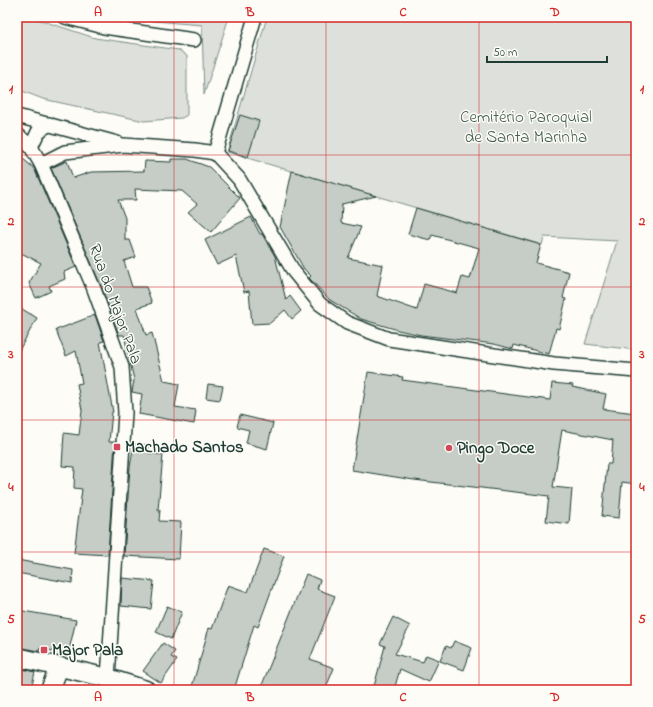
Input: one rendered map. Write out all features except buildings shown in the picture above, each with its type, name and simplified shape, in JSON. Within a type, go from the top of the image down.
[{"type":"street","points":[[65,17],[104,27],[194,40]]},
{"type":"street","points":[[215,153],[255,17]]},
{"type":"street","points":[[17,116],[122,145],[215,153],[239,179],[294,272],[320,304],[347,323],[388,339],[554,364],[636,371]]},
{"type":"street","points":[[17,134],[31,146],[38,132],[49,124]]},
{"type":"street","points":[[41,164],[65,152],[122,145]]},
{"type":"street","name":"Rua do Major Pala","points":[[31,146],[41,164],[94,289],[122,367],[125,413],[108,678]]},
{"type":"street","points":[[17,657],[108,678],[146,690]]},
{"type":"street","points":[[50,690],[59,667]]},
{"type":"green space","points":[[17,17],[31,17],[95,38],[179,50],[187,56],[187,115],[182,118],[144,121],[43,99],[17,89]]},
{"type":"green space","points":[[105,17],[229,17],[204,95],[202,25]]},
{"type":"green space","name":"Cemitério Paroquial de Santa Marinha","points":[[267,17],[636,17],[636,350],[585,344],[617,241],[544,237],[542,245],[227,152]]},
{"type":"place","name":"Machado Santos","points":[[117,447]]},
{"type":"place","name":"Pingo Doce","points":[[449,448]]},
{"type":"place","name":"Major Pala","points":[[44,650]]}]
